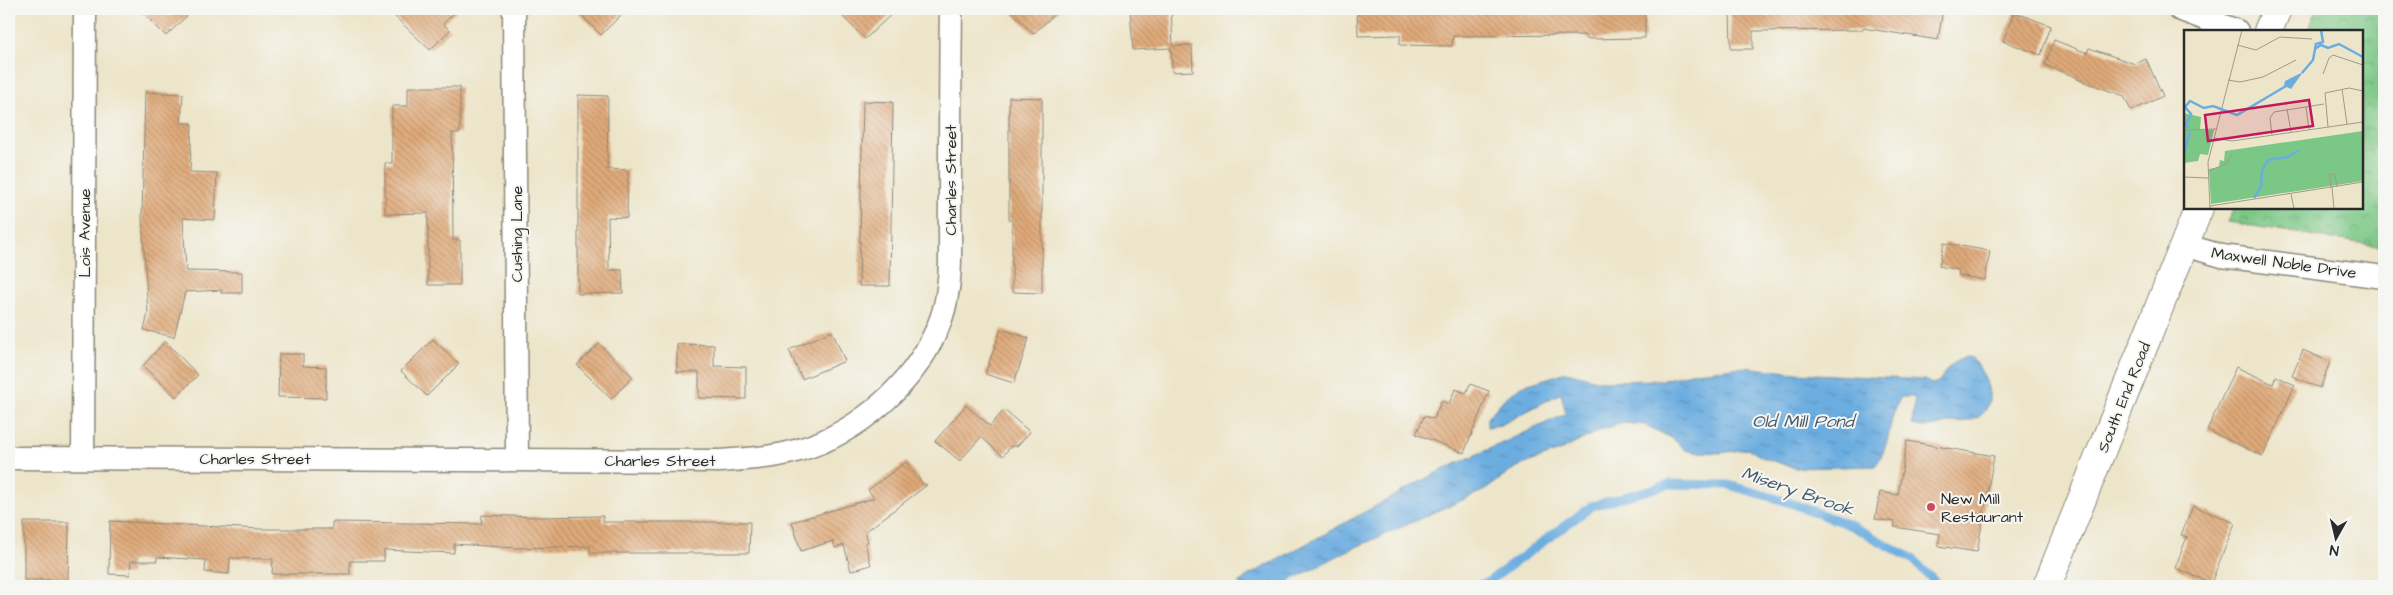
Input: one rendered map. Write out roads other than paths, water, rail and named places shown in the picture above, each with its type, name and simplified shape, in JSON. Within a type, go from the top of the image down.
[{"type":"street","name":"Lois Avenue","points":[[83,457],[85,9]]},
{"type":"street","name":"Cushing Lane","points":[[514,9],[517,459]]},
{"type":"street","name":"Charles Street","points":[[9,458],[720,461],[767,457],[798,451],[826,441],[853,425],[900,386],[920,361],[942,318],[947,291],[949,262],[950,9]]},
{"type":"street","points":[[2179,9],[2234,30]]},
{"type":"street","points":[[2268,30],[2277,9]]},
{"type":"street","name":"South End Road","points":[[2047,586],[2199,209]]},
{"type":"street","name":"Maxwell Noble Drive","points":[[2184,245],[2222,256],[2384,277]]},
{"type":"water","name":"Old Mill Pond","points":[[1967,357],[1976,363],[1985,379],[1989,400],[1985,412],[1970,421],[1929,427],[1912,425],[1915,397],[1901,397],[1893,414],[1884,449],[1875,466],[1795,468],[1764,458],[1748,449],[1720,453],[1695,452],[1685,450],[1672,438],[1645,425],[1623,423],[1603,429],[1562,450],[1517,467],[1485,490],[1345,552],[1280,586],[1240,586],[1239,583],[1246,577],[1434,474],[1566,414],[1561,393],[1501,425],[1487,427],[1487,418],[1504,399],[1522,386],[1567,372],[1600,381],[1663,380],[1695,372],[1745,367],[1796,373],[1924,380],[1932,384],[1940,381],[1954,362]]},
{"type":"waterway","name":"Misery Brook","points":[[1476,586],[1488,582],[1592,506],[1670,484],[1729,485],[1788,502],[1852,526],[1913,559],[1939,586]]},
{"type":"place","name":"New Mill Restaurant","points":[[1931,507]]}]
